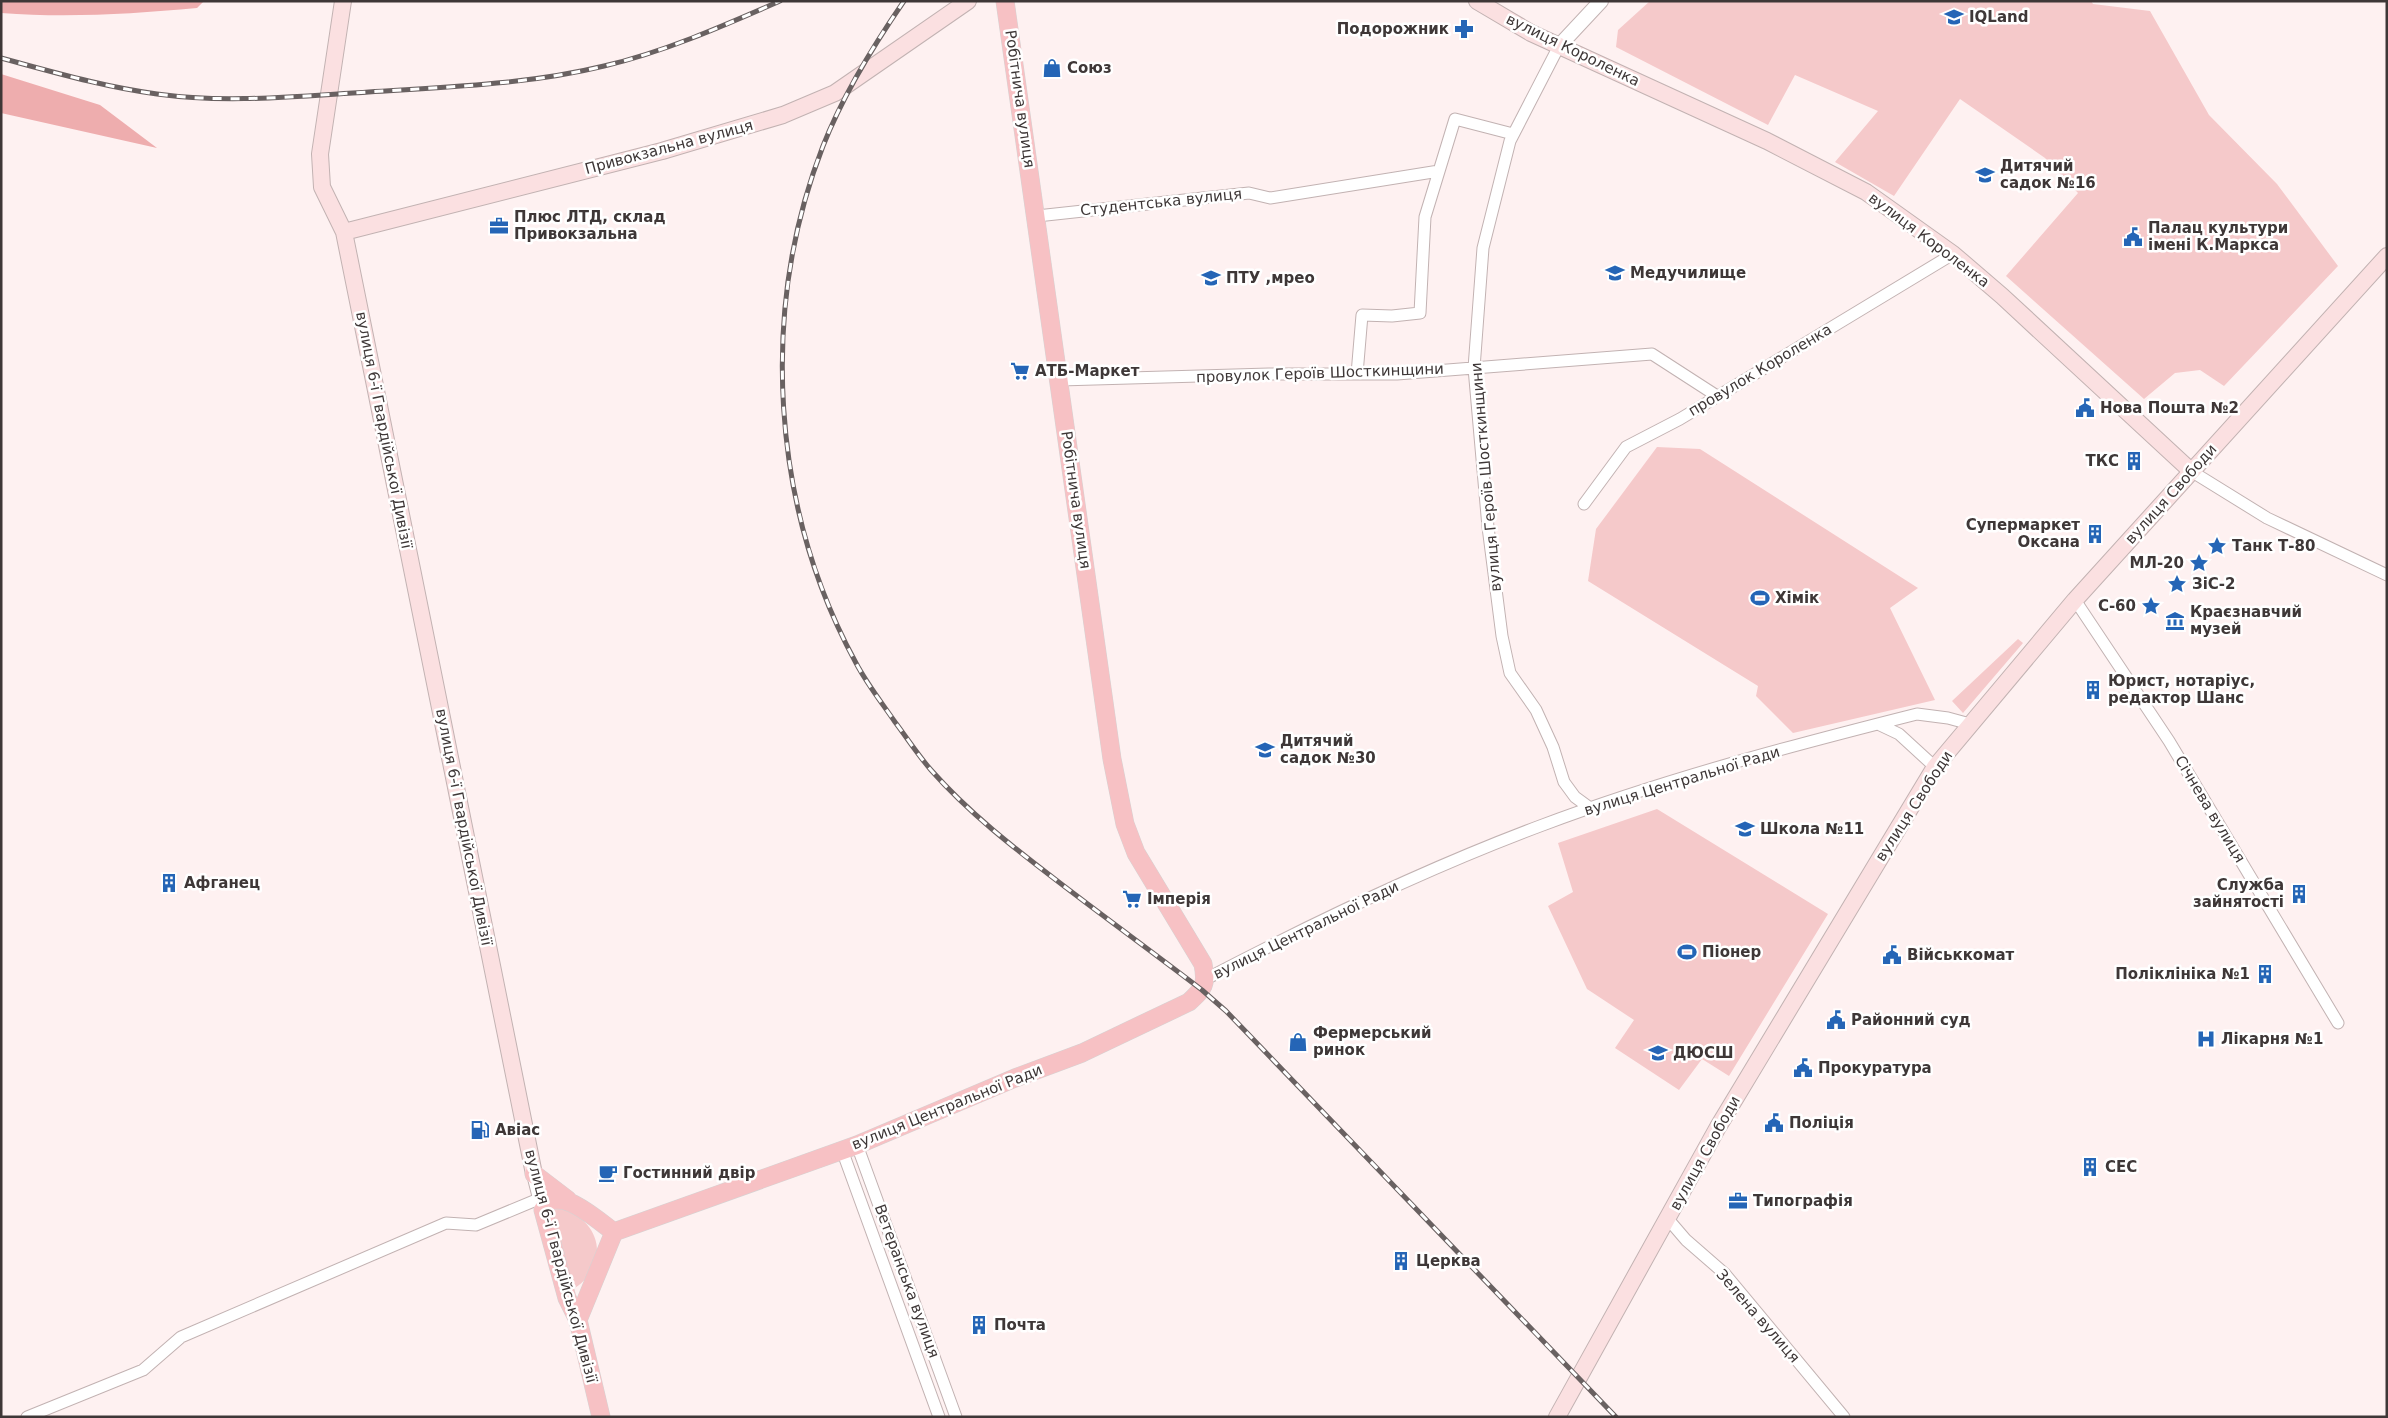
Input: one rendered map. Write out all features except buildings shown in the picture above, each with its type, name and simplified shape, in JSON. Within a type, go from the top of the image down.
[{"type":"main road","name":"вулиця 6-ї Гвардійської Дивізії","points":[[343,1],[320,154],[322,186],[344,232],[534,1174]]},
{"type":"main road","name":"Привокзальна вулиця","points":[[344,232],[662,151],[783,115],[836,93],[968,1]]},
{"type":"main road","name":"Робітнича вулиця","points":[[1005,1],[1037,216],[1111,750],[1125,824],[1136,854],[1203,964],[1206,979]]},
{"type":"main road","name":"вулиця Короленка","points":[[1477,1],[1531,34],[1710,115],[1866,192],[1953,254],[2002,296],[2192,471]]},
{"type":"main road","name":"вулиця Свободи","points":[[1557,1417],[1718,1127],[1935,767],[2076,600],[2387,256]]},
{"type":"main road","name":"вулиця Центральної Ради","points":[[614,1232],[849,1147],[1015,1078],[1082,1053],[1189,1002],[1202,990],[1206,979]]},
{"type":"main road","points":[[534,1174],[614,1232],[578,1320]]},
{"type":"main road","points":[[542,1204],[554,1198],[568,1200]]},
{"type":"main road","name":"вулиця 6-ї Гвардійської Дивізії","points":[[542,1204],[566,1293],[578,1320],[601,1417]]},
{"type":"main road","points":[[566,1293],[574,1295],[592,1287]]},
{"type":"street","name":"вулиця Героїв Шосткинщини","points":[[1590,808],[1575,798],[1564,782],[1553,747],[1536,710],[1510,673],[1502,636],[1488,527],[1474,368],[1483,248],[1510,141],[1559,46],[1601,1]]},
{"type":"street","points":[[1357,374],[1362,315],[1392,316],[1420,313],[1425,218],[1435,172],[1455,119],[1514,134]]},
{"type":"street","name":"Студентська вулиця","points":[[1037,216],[1249,193],[1270,198],[1435,172]]},
{"type":"street","name":"провулок Короленка","points":[[1584,504],[1626,447],[1717,396],[1953,254]]},
{"type":"street","name":"провулок Героїв Шосткинщини","points":[[1060,380],[1397,374],[1652,354],[1717,396]]},
{"type":"street","name":"вулиця Короленка","points":[[2192,471],[2267,518],[2387,575]]},
{"type":"street","name":"Січнева вулиця","points":[[2076,600],[2169,741],[2338,1023]]},
{"type":"street","name":"вулиця Центральної Ради","points":[[1206,979],[1322,919],[1396,885],[1539,826],[1590,808],[1802,744],[1917,714],[1948,718],[1970,724]]},
{"type":"street","points":[[1880,725],[1900,734],[1935,767]]},
{"type":"street","name":"Ветеранська вулиця","points":[[849,1147],[940,1417]]},
{"type":"street","name":"Ветеранська вулиця","points":[[849,1147],[956,1417]]},
{"type":"street","name":"вулиця 6-ї Гвардійської Дивізії","points":[[534,1174],[542,1204]]},
{"type":"street","points":[[27,1417],[143,1370],[181,1337],[446,1223],[476,1225],[542,1204]]},
{"type":"street","name":"Зелена вулиця","points":[[1668,1219],[1686,1240],[1725,1274],[1844,1417]]},
{"type":"shaded area","points":[[1,1],[204,1],[197,8],[124,14],[75,15],[1,13]]},
{"type":"shaded area","points":[[1650,1],[2091,1],[2093,4],[2150,11],[2209,115],[2277,184],[2338,266],[2224,386],[2200,370],[2175,373],[2144,399],[2006,276],[2078,193],[2045,158],[1960,99],[1894,196],[1835,162],[1878,111],[1795,75],[1768,125],[1616,47],[1618,30]]},
{"type":"shaded area","points":[[1,74],[100,105],[157,148],[1,113]]},
{"type":"shaded area","name":"Хімік","points":[[1657,447],[1700,449],[1918,588],[1890,608],[1935,700],[1793,733],[1756,696],[1758,686],[1588,581],[1596,529]]},
{"type":"shaded area","points":[[2018,639],[2023,643],[1963,713],[1952,701]]},
{"type":"shaded area","name":"Піонер","points":[[1657,809],[1828,914],[1729,1076],[1702,1059],[1679,1090],[1615,1048],[1634,1020],[1587,989],[1548,906],[1573,892],[1558,843]]},
{"type":"shaded area","points":[[558,1208],[573,1214],[585,1222],[592,1232],[596,1244],[597,1256],[593,1269],[572,1290],[551,1215],[552,1211]]},
{"type":"railway","points":[[1,58],[98,83],[181,97],[230,99],[448,87],[542,78],[604,66],[693,38],[780,1]]},
{"type":"railway","points":[[904,1],[859,71],[823,146],[803,209],[789,274],[783,341],[784,408],[791,474],[806,540],[828,603],[856,663],[875,693],[931,770],[961,801],[1026,857],[1202,990],[1226,1011],[1616,1417]]},
{"type":"place","name":"IQLand","points":[[1954,17]]},
{"type":"place","name":"Подорожник","points":[[1464,29]]},
{"type":"place","name":"Союз","points":[[1052,68]]},
{"type":"place","name":"Дитячий садок №16","points":[[1985,175]]},
{"type":"place","name":"Плюс ЛТД, склад Привокзальна","points":[[499,226]]},
{"type":"place","name":"Палац культури імені К.Маркса","points":[[2133,237]]},
{"type":"place","name":"Медучилище","points":[[1615,273]]},
{"type":"place","name":"ПТУ ,мрео","points":[[1211,278]]},
{"type":"place","name":"АТБ-Маркет","points":[[1020,371]]},
{"type":"place","name":"Нова Пошта №2","points":[[2085,408]]},
{"type":"place","name":"ТКС","points":[[2134,461]]},
{"type":"place","name":"Супермаркет Оксана","points":[[2095,534]]},
{"type":"place","name":"Танк Т-80","points":[[2217,546]]},
{"type":"place","name":"МЛ-20","points":[[2199,563]]},
{"type":"place","name":"ЗіС-2","points":[[2177,584]]},
{"type":"place","name":"Хімік","points":[[1760,598]]},
{"type":"place","name":"С-60","points":[[2151,606]]},
{"type":"place","name":"Краєзнавчий музей","points":[[2175,621]]},
{"type":"place","name":"Юрист, нотаріус, редактор Шанс","points":[[2093,690]]},
{"type":"place","name":"Дитячий садок №30","points":[[1265,750]]},
{"type":"place","name":"Школа №11","points":[[1745,829]]},
{"type":"place","name":"Афганец","points":[[169,883]]},
{"type":"place","name":"Служба зайнятості","points":[[2299,894]]},
{"type":"place","name":"Імперія","points":[[1132,899]]},
{"type":"place","name":"Піонер","points":[[1687,952]]},
{"type":"place","name":"Військкомат","points":[[1892,955]]},
{"type":"place","name":"Поліклініка №1","points":[[2265,974]]},
{"type":"place","name":"Районний суд","points":[[1836,1020]]},
{"type":"place","name":"Лікарня №1","points":[[2206,1039]]},
{"type":"place","name":"Фермерський ринок","points":[[1298,1042]]},
{"type":"place","name":"ДЮСШ","points":[[1658,1053]]},
{"type":"place","name":"Прокуратура","points":[[1803,1068]]},
{"type":"place","name":"Поліція","points":[[1774,1123]]},
{"type":"place","name":"Авіас","points":[[480,1130]]},
{"type":"place","name":"СЕС","points":[[2090,1167]]},
{"type":"place","name":"Гостинний двір","points":[[608,1173]]},
{"type":"place","name":"Типографія","points":[[1738,1201]]},
{"type":"place","name":"Церква","points":[[1401,1261]]},
{"type":"place","name":"Почта","points":[[979,1325]]}]
